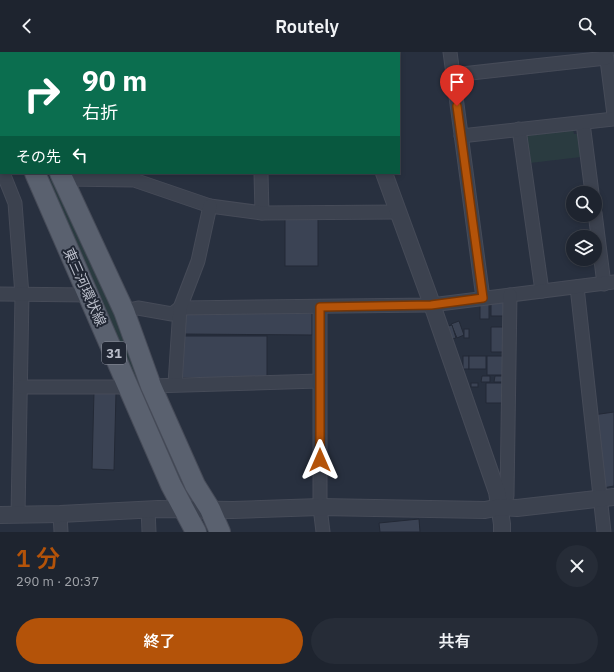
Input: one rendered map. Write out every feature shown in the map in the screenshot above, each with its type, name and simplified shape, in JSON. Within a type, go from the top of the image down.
[{"type":"main road","name":"東三河環状線","points":[[35,174],[130,387],[171,485],[196,532]]},
{"type":"main road","name":"東三河環状線","points":[[62,176],[124,311],[151,386],[195,485],[210,509],[220,532]]},
{"type":"street","points":[[450,52],[483,298]]},
{"type":"street","points":[[453,76],[606,55],[614,115]]},
{"type":"street","points":[[461,136],[614,119]]},
{"type":"street","points":[[583,123],[591,186]]},
{"type":"street","points":[[519,129],[542,291]]},
{"type":"street","points":[[2,174],[15,203],[22,295],[18,514]]},
{"type":"street","points":[[261,174],[262,213]]},
{"type":"street","points":[[384,174],[429,296],[497,492],[500,506],[502,532]]},
{"type":"street","points":[[62,176],[135,177],[210,206],[262,213],[398,212]]},
{"type":"street","points":[[175,384],[180,308],[198,261],[210,206]]},
{"type":"street","points":[[124,311],[138,308],[172,314],[180,308],[431,305],[609,283],[597,222]]},
{"type":"street","points":[[577,287],[607,498],[604,532]]},
{"type":"street","points":[[0,294],[89,295]]},
{"type":"street","points":[[500,506],[507,496],[510,295]]},
{"type":"street","points":[[320,307],[320,507],[323,532]]},
{"type":"street","points":[[151,386],[175,384],[319,381]]},
{"type":"street","points":[[21,387],[130,387]]},
{"type":"street","points":[[0,515],[60,514],[148,509],[233,510],[320,507],[485,510],[500,506],[517,508],[607,498]]},
{"type":"street","points":[[148,509],[148,532]]},
{"type":"street","points":[[60,514],[61,532]]},
{"type":"shaded area","points":[[573,129],[574,134],[578,134],[581,157],[530,163],[527,137],[529,133]]},
{"type":"shaded area","points":[[56,176],[186,480],[173,481],[48,182]]},
{"type":"building","points":[[285,219],[318,219],[318,266],[285,266]]},
{"type":"building","points":[[491,302],[505,302],[505,316],[491,316]]},
{"type":"building","points":[[480,304],[489,304],[489,319],[480,319]]},
{"type":"building","points":[[181,312],[312,313],[312,335],[181,334]]},
{"type":"building","points":[[459,321],[464,335],[457,338],[451,324]]},
{"type":"building","points":[[452,325],[456,338],[452,339],[448,326]]},
{"type":"building","points":[[491,327],[505,327],[504,352],[491,352]]},
{"type":"building","points":[[464,329],[469,329],[469,338],[464,338]]},
{"type":"building","points":[[182,336],[267,336],[267,378],[182,378]]},
{"type":"building","points":[[463,356],[469,356],[469,369],[463,369]]},
{"type":"building","points":[[469,356],[486,356],[486,369],[469,369]]},
{"type":"building","points":[[487,356],[504,356],[504,375],[487,375]]},
{"type":"building","points":[[482,376],[490,376],[490,382],[481,382]]},
{"type":"building","points":[[495,376],[504,376],[504,382],[494,382]]},
{"type":"building","points":[[471,383],[478,383],[478,387],[471,387]]},
{"type":"building","points":[[486,383],[504,383],[503,403],[486,403]]},
{"type":"building","points":[[94,392],[116,393],[114,470],[92,469]]},
{"type":"building","points":[[614,412],[614,486],[603,488],[593,415]]},
{"type":"building","points":[[419,519],[420,532],[380,532],[379,523]]},
{"type":"route","points":[[320,460],[320,307],[431,305],[483,298],[457,106]]}]
